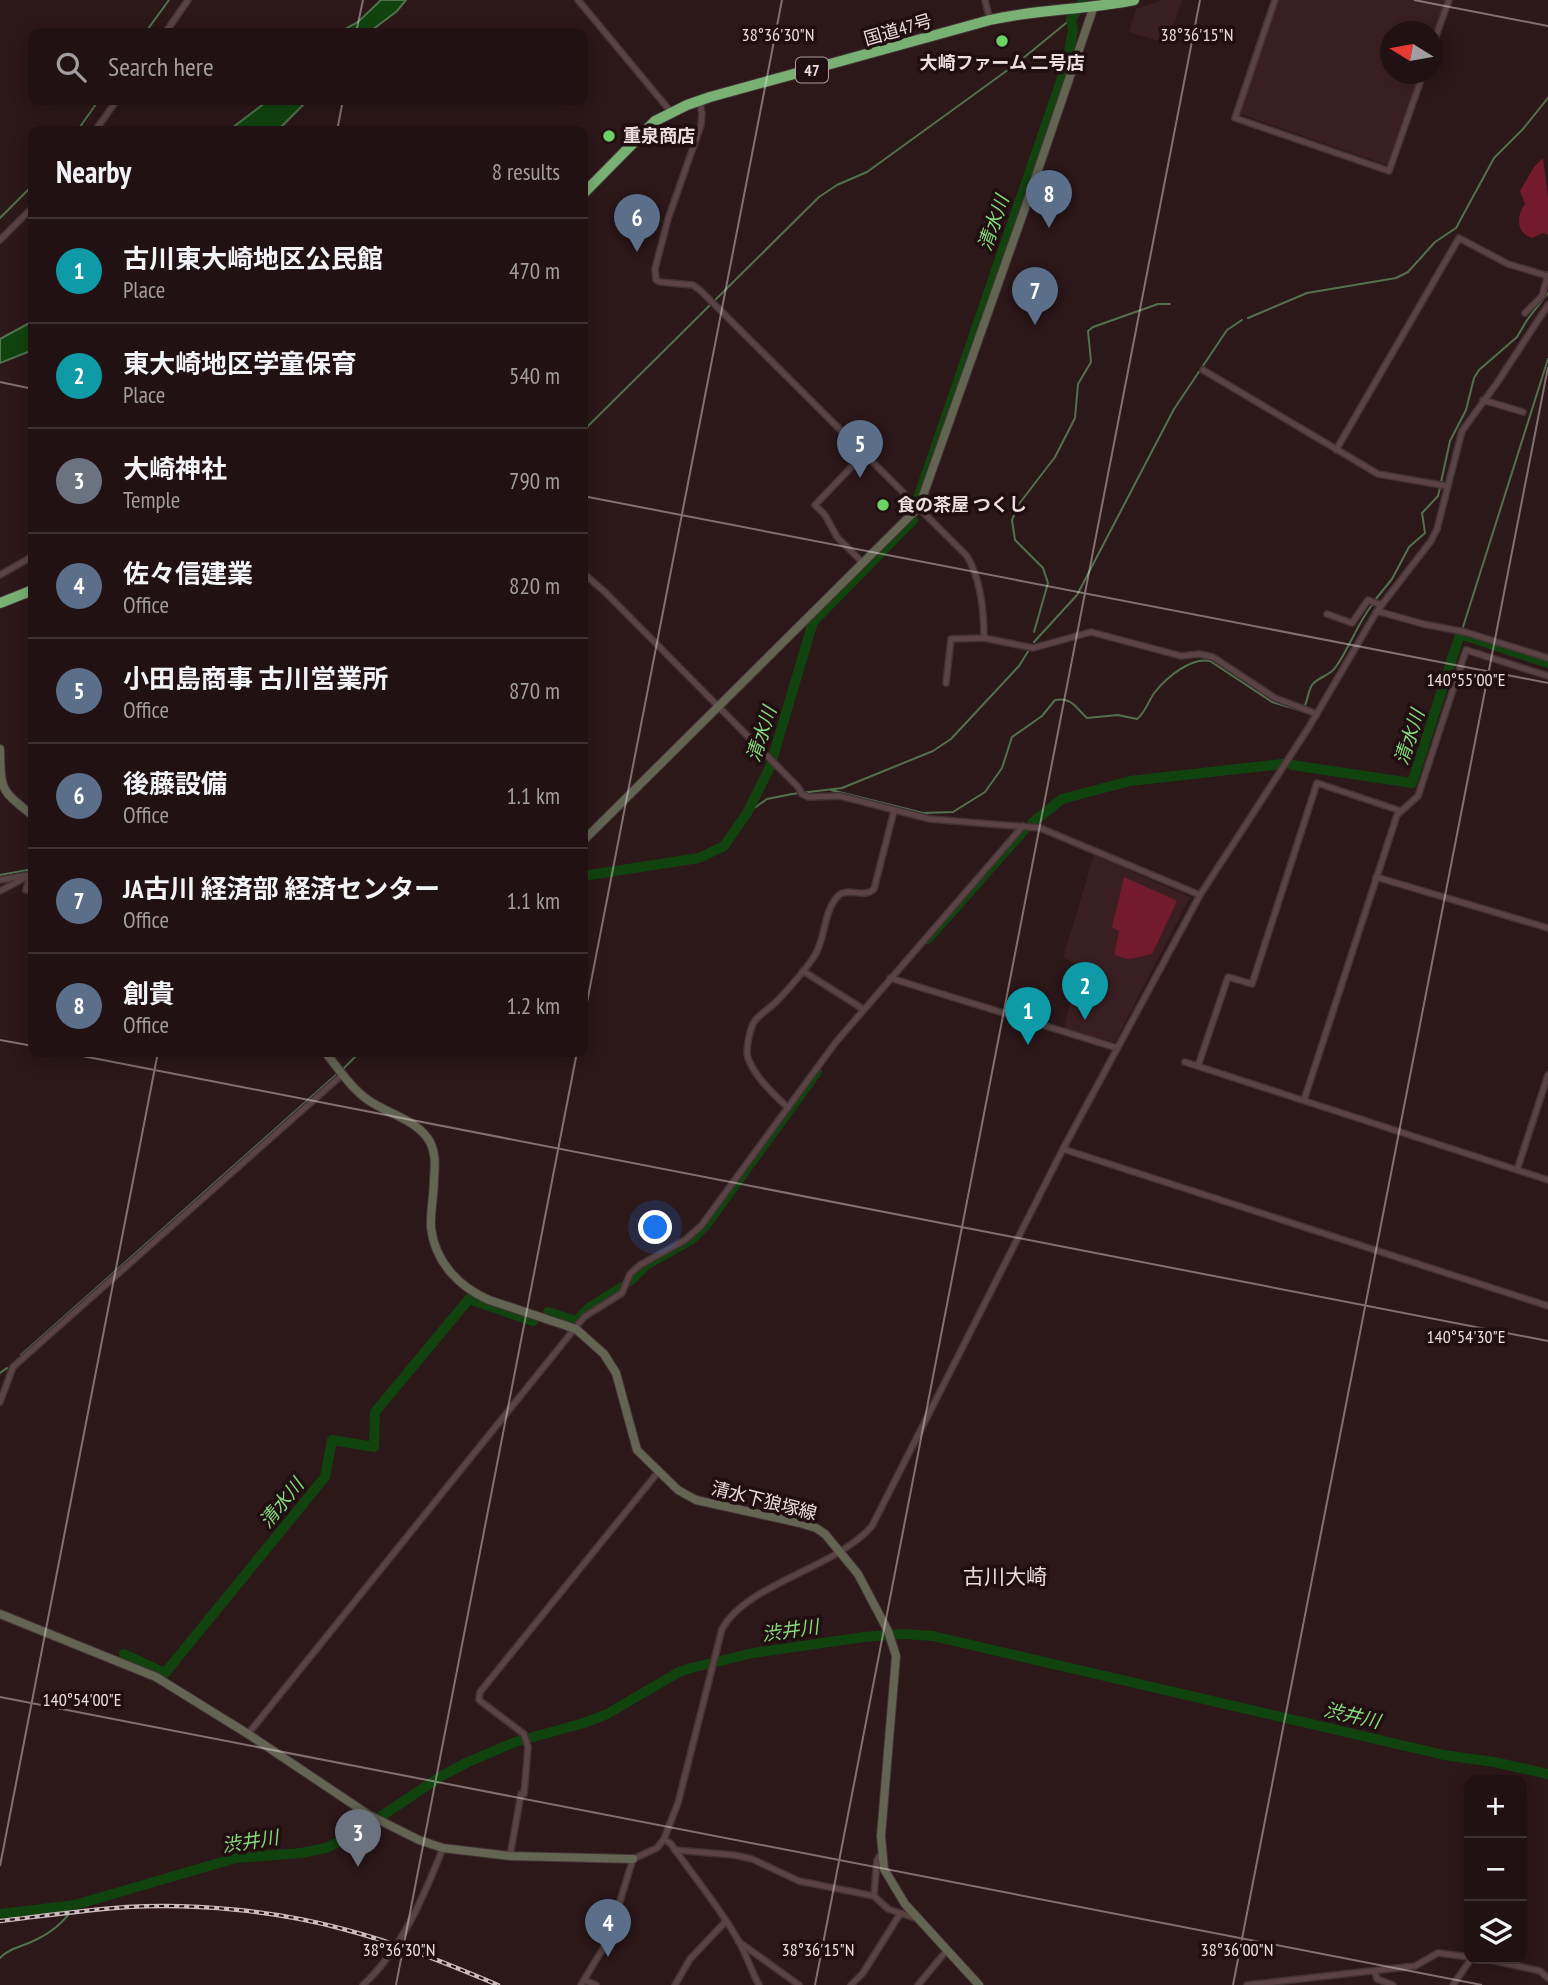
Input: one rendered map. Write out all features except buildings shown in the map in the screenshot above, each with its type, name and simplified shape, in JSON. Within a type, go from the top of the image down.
[{"type":"highway","name":"国道47号","points":[[588,189],[634,139],[655,121],[700,100],[990,20],[1026,12],[1134,0]]},
{"type":"highway","points":[[0,603],[28,592]]},
{"type":"street","points":[[168,28],[188,0]]},
{"type":"street","points":[[578,0],[671,112]]},
{"type":"street","points":[[985,0],[990,20]]},
{"type":"street","points":[[1275,0],[1235,118],[1389,171],[1419,84]]},
{"type":"street","points":[[1442,21],[1449,0]]},
{"type":"street","points":[[588,837],[919,507],[1094,4]]},
{"type":"street","points":[[700,100],[701,125],[668,219],[656,280],[693,285],[967,556],[977,578],[984,619],[984,638]]},
{"type":"street","points":[[99,126],[113,105]]},
{"type":"street","points":[[0,240],[28,212]]},
{"type":"street","points":[[1336,450],[1459,238],[1508,264],[1548,276],[1542,296],[1525,313]]},
{"type":"street","points":[[0,1614],[156,1676],[382,1824],[443,1848],[510,1856],[633,1859],[657,1848],[664,1839],[678,1803],[722,1629],[741,1606],[841,1551],[864,1535],[878,1516],[926,1416],[1063,1149],[1199,895],[1317,714],[1377,605],[1431,541],[1437,529],[1443,486],[1462,431],[1548,305]]},
{"type":"street","points":[[1203,370],[1378,474],[1443,486]]},
{"type":"street","points":[[1483,400],[1524,412]]},
{"type":"street","points":[[863,563],[837,537],[825,515],[815,505],[865,453]]},
{"type":"street","points":[[0,575],[28,559]]},
{"type":"street","points":[[588,577],[808,797],[840,796],[930,819],[1040,828],[1199,895]]},
{"type":"street","points":[[1327,614],[1352,624],[1367,600],[1423,624],[1465,632],[1548,658]]},
{"type":"street","points":[[946,683],[951,639],[984,638],[1030,648],[1091,632],[1181,656],[1206,654],[1275,698],[1317,714]]},
{"type":"street","points":[[1304,1100],[1397,815],[1418,796],[1466,650],[1548,676]]},
{"type":"street","points":[[0,749],[3,789],[28,812]]},
{"type":"street","points":[[1198,1066],[1228,977],[1252,984],[1317,783],[1401,811]]},
{"type":"street","points":[[788,1108],[763,1083],[747,1054],[755,1021],[777,1002],[818,950],[827,919],[838,897],[845,892],[866,894],[874,889],[894,811]]},
{"type":"street","points":[[248,1734],[589,1312],[622,1293],[630,1274],[685,1240],[701,1226],[836,1041],[1023,826]]},
{"type":"street","points":[[0,880],[28,875]]},
{"type":"street","points":[[0,891],[28,876]]},
{"type":"street","points":[[1376,877],[1548,928]]},
{"type":"street","points":[[26,890],[28,885]]},
{"type":"street","points":[[803,971],[863,1009]]},
{"type":"street","points":[[890,978],[1117,1048]]},
{"type":"street","name":"清水下狼塚線","points":[[329,1057],[369,1101],[420,1130],[431,1144],[435,1161],[431,1227],[436,1250],[449,1272],[477,1295],[576,1329],[604,1354],[612,1364],[637,1450],[678,1490],[696,1500],[816,1528],[841,1551],[858,1574],[889,1636],[897,1667],[881,1836],[889,1880],[918,1919],[979,1985]]},
{"type":"street","points":[[1185,1062],[1548,1180]]},
{"type":"street","points":[[0,1402],[13,1367],[341,1072]]},
{"type":"street","points":[[1517,1170],[1548,1075]]},
{"type":"street","points":[[1063,1149],[1548,1306]]},
{"type":"street","points":[[510,1856],[521,1794],[524,1794],[528,1744],[524,1734],[479,1700],[480,1692],[659,1472]]},
{"type":"street","points":[[664,1839],[676,1850],[726,1921],[759,1985]]},
{"type":"street","points":[[363,1985],[385,1962],[416,1911],[443,1848]]},
{"type":"street","points":[[676,1850],[734,1854],[752,1859],[799,1881],[874,1896],[888,1909],[918,1919]]},
{"type":"street","points":[[874,1896],[877,1860],[882,1853]]},
{"type":"street","points":[[596,1985],[583,1983],[608,1940],[633,1859]]},
{"type":"street","points":[[851,1985],[863,1973],[900,1914]]},
{"type":"street","points":[[675,1985],[690,1959],[726,1921]]},
{"type":"street","points":[[739,1942],[799,1985]]},
{"type":"street","points":[[918,1985],[947,1950]]},
{"type":"street","points":[[1247,1985],[1348,1978],[1415,1966],[1438,1953],[1464,1957]]},
{"type":"street","points":[[1453,1985],[1466,1964]]},
{"type":"street","points":[[1508,1964],[1540,1971],[1548,1978]]},
{"type":"street","points":[[1375,1972],[1377,1979],[1393,1985]]},
{"type":"shaded area","points":[[381,0],[406,0],[397,11],[375,28],[347,28],[358,22]]},
{"type":"shaded area","points":[[1163,0],[1182,0],[1168,44],[1129,32],[1136,9]]},
{"type":"shaded area","points":[[1279,0],[1445,0],[1438,21],[1380,21],[1380,84],[1415,84],[1387,165],[1240,114]]},
{"type":"shaded area","points":[[262,105],[303,105],[282,126],[235,126]]},
{"type":"shaded area","points":[[1543,158],[1548,196],[1548,235],[1543,233],[1532,238],[1520,228],[1520,214],[1525,204],[1520,191],[1534,167]]},
{"type":"shaded area","points":[[28,324],[28,352],[0,363],[0,339]]},
{"type":"shaded area","points":[[1094,855],[1190,897],[1115,1042],[1064,1030],[1079,964],[1063,958]]},
{"type":"shaded area","points":[[1124,877],[1177,901],[1152,954],[1129,959],[1114,955],[1119,931],[1112,927]]},
{"type":"waterway","points":[[149,28],[169,0]]},
{"type":"waterway","name":"清水川","points":[[918,498],[1067,63],[1073,30],[1071,19],[1084,0]]},
{"type":"waterway","points":[[588,426],[819,197],[837,185],[867,172],[1016,64],[1071,19]]},
{"type":"waterway","points":[[1248,318],[1307,293],[1396,278],[1408,272],[1435,242],[1456,228],[1494,158],[1523,129],[1548,98]]},
{"type":"waterway","points":[[81,126],[95,105]]},
{"type":"waterway","points":[[0,218],[28,190]]},
{"type":"waterway","points":[[1441,482],[1450,441],[1466,410],[1474,378],[1479,370],[1517,337],[1548,293]]},
{"type":"waterway","points":[[1034,632],[1048,583],[1043,568],[1015,540],[1012,520],[1019,504],[1055,457],[1075,418],[1078,384],[1091,362],[1088,331],[1158,304],[1170,304]]},
{"type":"waterway","points":[[1034,642],[1077,595],[1174,409],[1227,330],[1242,320]]},
{"type":"waterway","points":[[1463,627],[1548,359]]},
{"type":"waterway","points":[[1375,600],[1392,579],[1409,547],[1425,533],[1422,513],[1438,496],[1440,488]]},
{"type":"waterway","name":"清水川","points":[[588,875],[699,858],[724,846],[747,813],[770,767],[813,622],[913,520]]},
{"type":"waterway","points":[[831,790],[923,813],[953,812],[985,792],[1002,768],[1012,737],[1042,716],[1055,700],[1070,702],[1087,718],[1118,715],[1137,719],[1166,680],[1195,662],[1210,661],[1272,702],[1302,711],[1312,685],[1335,668],[1372,605]]},
{"type":"waterway","name":"清水川","points":[[1292,765],[1412,783],[1460,634],[1548,663]]},
{"type":"waterway","points":[[747,813],[767,799],[842,788],[933,751],[951,739],[1019,666],[1029,650]]},
{"type":"waterway","name":"清水川","points":[[1032,823],[1062,799],[1130,781],[1282,764]]},
{"type":"waterway","name":"清水川","points":[[928,939],[1025,829]]},
{"type":"waterway","points":[[0,875],[28,870]]},
{"type":"waterway","points":[[344,1068],[355,1057]]},
{"type":"waterway","name":"清水川","points":[[630,1281],[646,1265],[691,1240],[706,1225],[817,1072]]},
{"type":"waterway","points":[[21,1355],[337,1074]]},
{"type":"waterway","name":"清水川","points":[[548,1312],[576,1321],[589,1308],[622,1287]]},
{"type":"waterway","name":"清水川","points":[[124,1654],[165,1673],[325,1477],[332,1440],[374,1447],[375,1412],[469,1299],[533,1321]]},
{"type":"waterway","points":[[0,1373],[7,1368]]},
{"type":"waterway","name":"渋井川","points":[[0,1914],[75,1905],[236,1858],[301,1853],[326,1848],[353,1835],[443,1775],[468,1762],[515,1742],[607,1714],[679,1672],[753,1653],[864,1637],[904,1634],[933,1636],[1444,1755],[1548,1774]]},
{"type":"waterway","points":[[0,1958],[10,1950],[51,1931],[67,1917],[75,1905]]},
{"type":"railway","points":[[0,1921],[153,1906],[208,1907],[264,1913],[363,1935],[422,1954],[498,1985]]},
{"type":"place","name":"大崎ファーム 二号店","points":[[1002,41]]},
{"type":"place","name":"重泉商店","points":[[609,136]]},
{"type":"place","name":"創貴","points":[[1049,228]]},
{"type":"place","name":"後藤設備","points":[[637,252]]},
{"type":"place","name":"JA古川 経済部 経済センター","points":[[1035,325]]},
{"type":"place","name":"小田島商事 古川営業所","points":[[860,478]]},
{"type":"place","name":"食の茶屋 つくし","points":[[883,505]]},
{"type":"place","name":"東大崎地区学童保育","points":[[1085,1020]]},
{"type":"place","name":"古川東大崎地区公民館","points":[[1028,1045]]},
{"type":"place","name":"大崎神社","points":[[358,1867]]},
{"type":"place","name":"佐々信建業","points":[[608,1957]]},
{"type":"district","name":"古川大崎","points":[[1005,1577]]}]
